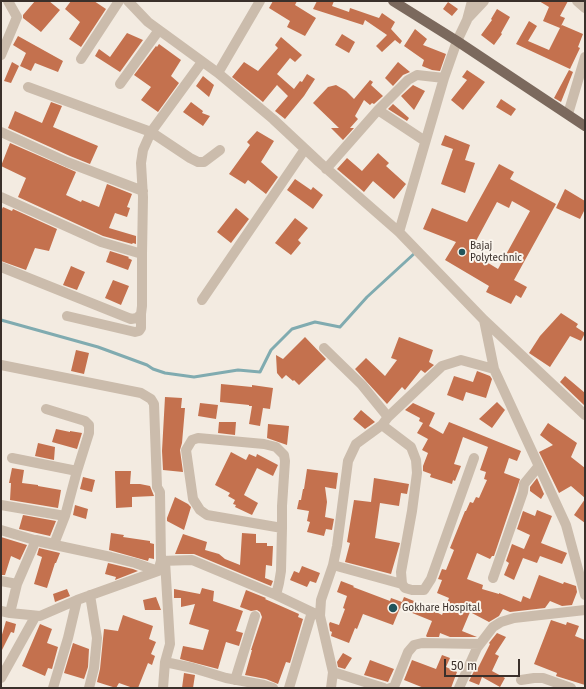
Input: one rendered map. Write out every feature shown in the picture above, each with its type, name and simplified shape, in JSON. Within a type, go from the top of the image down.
[{"type":"main road","points":[[394,1],[585,126]]},
{"type":"street","points":[[1,55],[17,17],[8,1]]},
{"type":"street","points":[[81,59],[119,1]]},
{"type":"street","points":[[128,1],[148,22],[218,73],[272,119],[326,169],[399,232],[484,320],[585,415]]},
{"type":"street","points":[[218,73],[260,1]]},
{"type":"street","points":[[399,232],[444,78],[457,41],[467,20],[472,1]]},
{"type":"street","points":[[467,20],[484,1]]},
{"type":"street","points":[[577,1],[585,8]]},
{"type":"street","points":[[120,84],[159,30]]},
{"type":"street","points":[[568,114],[585,57]]},
{"type":"street","points":[[67,316],[135,332],[139,331],[141,328],[143,191],[141,163],[143,150],[151,132],[202,62]]},
{"type":"street","points":[[326,169],[378,110],[408,80],[416,75],[444,78]]},
{"type":"street","points":[[28,87],[151,132],[198,162],[204,162],[220,150]]},
{"type":"street","points":[[378,110],[425,142]]},
{"type":"street","points":[[1,132],[67,162],[143,191]]},
{"type":"street","points":[[202,300],[305,149]]},
{"type":"street","points":[[1,197],[102,242],[142,254]]},
{"type":"street","points":[[1,267],[126,317],[137,318],[141,314]]},
{"type":"street","points":[[484,320],[494,369],[566,525],[585,594]]},
{"type":"street","points":[[324,348],[362,385],[385,421],[410,448],[416,460],[417,473],[401,572],[402,584]]},
{"type":"street","points":[[289,688],[332,565],[337,546],[348,461],[356,444],[385,421],[442,366],[461,360],[494,369]]},
{"type":"street","points":[[1,365],[141,393],[151,399],[154,404],[157,487],[160,492],[161,564],[170,644],[165,662],[163,688]]},
{"type":"street","points":[[46,409],[82,419],[89,426],[89,433],[65,516],[54,544]]},
{"type":"street","points":[[276,595],[280,578],[286,460],[284,455],[276,447],[264,444],[198,438],[192,440],[186,450],[193,499],[200,510],[207,515],[282,528]]},
{"type":"street","points":[[12,458],[77,471]]},
{"type":"street","points":[[332,565],[402,584],[405,588],[412,590],[424,590],[431,579],[474,458]]},
{"type":"street","points":[[493,578],[523,492],[524,484],[538,467]]},
{"type":"street","points":[[1,505],[65,516]]},
{"type":"street","points":[[1,530],[36,540],[135,563],[161,564],[192,560],[276,595],[316,614],[333,672],[331,688]]},
{"type":"street","points":[[36,540],[6,612],[35,617],[40,616],[161,564]]},
{"type":"street","points":[[1,581],[17,584]]},
{"type":"street","points":[[89,688],[94,668],[97,638],[90,595]]},
{"type":"street","points":[[52,688],[68,638],[77,600]]},
{"type":"street","points":[[459,688],[477,648],[500,622],[585,610]]},
{"type":"street","points":[[223,688],[230,679],[255,616]]},
{"type":"street","points":[[1,678],[35,617]]},
{"type":"street","points":[[390,688],[394,687],[408,652],[414,645],[422,643],[480,644]]},
{"type":"street","points":[[165,662],[267,687]]},
{"type":"street","points":[[333,672],[384,688]]},
{"type":"street","points":[[521,680],[543,678],[571,688]]},
{"type":"building","points":[[35,1],[49,1],[60,10],[41,32],[23,18],[23,15]]},
{"type":"building","points":[[71,1],[94,1],[106,9],[81,47],[69,39],[80,22],[65,9]]},
{"type":"building","points":[[273,1],[297,1],[295,5],[316,18],[305,36],[287,27],[290,21],[269,8]]},
{"type":"building","points":[[317,1],[334,1],[332,6],[349,12],[350,8],[379,18],[382,13],[395,22],[391,29],[402,41],[400,44],[395,40],[382,52],[376,46],[387,35],[365,20],[363,25],[313,9]]},
{"type":"building","points":[[539,1],[568,1],[560,16],[565,18],[561,26],[562,25],[583,34],[578,47],[580,48],[570,69],[516,44],[529,21],[537,26],[528,41],[549,50],[560,28],[543,21],[549,7]]},
{"type":"building","points":[[448,2],[458,9],[452,16],[443,9]]},
{"type":"building","points":[[497,9],[510,17],[501,33],[502,34],[494,45],[481,35],[492,20],[491,19]]},
{"type":"building","points":[[415,29],[427,39],[423,45],[446,54],[440,71],[422,66],[424,60],[404,46]]},
{"type":"building","points":[[127,33],[143,40],[120,72],[95,56],[99,49],[110,57]]},
{"type":"building","points":[[342,34],[355,42],[349,53],[335,45]]},
{"type":"building","points":[[18,36],[63,61],[58,72],[35,63],[31,71],[20,66],[26,53],[13,45]]},
{"type":"building","points":[[281,37],[302,55],[295,62],[290,58],[277,74],[294,89],[300,81],[302,82],[307,74],[315,79],[304,96],[285,119],[275,111],[288,96],[277,85],[263,102],[232,77],[244,62],[258,71],[278,48],[275,45]]},
{"type":"building","points":[[159,44],[181,60],[171,76],[179,83],[158,112],[141,100],[151,87],[134,75]]},
{"type":"building","points":[[12,62],[19,66],[11,83],[4,81]]},
{"type":"building","points":[[398,62],[410,72],[403,75],[393,86],[385,78]]},
{"type":"building","points":[[467,70],[485,82],[463,110],[451,100],[467,80],[462,77]]},
{"type":"building","points":[[569,70],[573,72],[561,102],[554,98]]},
{"type":"building","points":[[203,76],[214,85],[209,97],[196,86]]},
{"type":"building","points":[[370,80],[373,82],[371,85],[383,96],[374,104],[372,103],[370,105],[364,100],[355,116],[358,119],[350,128],[354,128],[343,140],[331,128],[339,128],[313,103],[328,87],[336,85],[346,91],[354,99]]},
{"type":"building","points":[[413,85],[425,91],[414,110],[401,96]]},
{"type":"building","points":[[501,99],[516,109],[511,116],[496,107]]},
{"type":"building","points":[[51,102],[62,106],[53,127],[98,146],[90,164],[8,128],[15,111],[42,123]]},
{"type":"building","points":[[191,102],[203,111],[202,113],[210,116],[203,126],[183,112]]},
{"type":"building","points":[[393,104],[409,118],[407,121],[388,109]]},
{"type":"building","points":[[257,131],[274,141],[261,162],[278,177],[266,194],[248,180],[245,184],[229,174],[250,145],[247,142]]},
{"type":"building","points":[[445,135],[470,145],[465,160],[475,163],[465,193],[441,184],[453,149],[441,145]]},
{"type":"building","points":[[10,143],[76,172],[66,195],[81,202],[82,200],[99,207],[107,184],[132,194],[127,207],[130,208],[127,217],[115,213],[109,228],[136,236],[136,244],[103,236],[18,197],[26,178],[1,166]]},
{"type":"building","points":[[378,153],[389,163],[386,166],[406,184],[394,199],[373,181],[364,192],[337,169],[347,158],[362,171]]},
{"type":"building","points":[[499,164],[514,172],[510,179],[556,204],[514,280],[527,287],[521,298],[516,295],[511,304],[486,292],[489,286],[445,260],[456,242],[423,229],[432,208],[467,222]],"holes":[[[512,201],[530,211],[498,269],[470,252],[497,202],[509,208]]]},
{"type":"building","points":[[295,179],[311,190],[313,187],[323,195],[313,209],[287,190]]},
{"type":"building","points":[[565,189],[585,201],[585,209],[580,219],[556,208]]},
{"type":"building","points":[[3,207],[12,211],[13,209],[57,229],[49,251],[35,248],[26,270],[1,261],[1,211]]},
{"type":"building","points":[[236,208],[249,219],[231,243],[217,232]]},
{"type":"building","points":[[295,218],[308,228],[298,240],[301,243],[291,255],[275,243]]},
{"type":"building","points":[[110,251],[129,257],[128,258],[132,260],[128,270],[106,262]]},
{"type":"building","points":[[71,266],[85,272],[77,290],[63,285]]},
{"type":"building","points":[[113,280],[129,286],[121,305],[105,298]]},
{"type":"building","points":[[561,313],[578,324],[576,327],[585,333],[581,341],[570,336],[550,367],[529,353],[540,336]]},
{"type":"building","points":[[305,337],[326,359],[299,385],[286,375],[282,379],[277,373],[276,355],[283,359]]},
{"type":"building","points":[[399,337],[433,350],[429,362],[434,365],[425,373],[421,370],[405,390],[402,387],[387,404],[355,369],[366,358],[385,376],[397,360],[391,358]]},
{"type":"building","points":[[76,350],[89,353],[84,374],[71,371]]},
{"type":"building","points":[[477,371],[490,376],[492,379],[486,398],[466,392],[463,401],[447,395],[454,376],[473,382]]},
{"type":"building","points":[[565,376],[585,393],[585,406],[560,382]]},
{"type":"building","points":[[221,384],[252,387],[252,385],[273,388],[270,409],[263,408],[260,426],[249,424],[252,406],[220,402]]},
{"type":"building","points":[[165,397],[182,398],[181,408],[185,408],[180,450],[183,472],[163,470],[162,451]]},
{"type":"building","points":[[497,402],[505,410],[492,428],[479,419]]},
{"type":"building","points":[[200,403],[218,405],[216,419],[198,416]]},
{"type":"building","points":[[413,403],[435,413],[429,426],[443,434],[449,422],[521,451],[517,461],[509,458],[504,473],[520,479],[494,556],[490,559],[477,553],[467,579],[483,585],[482,589],[499,593],[521,602],[523,596],[530,599],[539,575],[563,584],[564,582],[576,586],[577,592],[572,605],[562,606],[550,601],[545,608],[510,612],[503,609],[499,616],[489,622],[470,612],[462,631],[477,637],[450,637],[440,633],[439,637],[427,637],[426,636],[432,621],[400,608],[393,625],[363,614],[349,643],[331,636],[332,632],[330,631],[330,622],[339,625],[345,609],[343,608],[347,596],[337,592],[341,581],[390,601],[391,598],[402,602],[404,597],[442,615],[449,598],[437,593],[442,580],[438,579],[442,569],[446,570],[454,550],[450,548],[465,511],[470,502],[473,503],[476,497],[479,498],[487,480],[484,479],[486,472],[480,470],[488,447],[463,437],[454,464],[461,466],[455,481],[453,480],[452,484],[430,477],[431,474],[423,471],[423,466],[428,453],[422,450],[428,439],[417,433],[423,423],[419,421],[420,418],[405,410]]},
{"type":"building","points":[[361,410],[375,422],[365,429],[353,419]]},
{"type":"building","points":[[219,422],[236,422],[235,435],[218,433]]},
{"type":"building","points":[[548,423],[577,443],[571,457],[585,468],[585,498],[571,486],[559,493],[539,452],[553,445],[540,435]]},
{"type":"building","points":[[268,424],[289,426],[287,445],[267,438]]},
{"type":"building","points":[[56,429],[82,433],[77,449],[52,442]]},
{"type":"building","points":[[38,443],[55,447],[54,460],[35,456]]},
{"type":"building","points":[[231,452],[246,460],[249,454],[256,457],[257,454],[278,465],[273,476],[257,468],[244,495],[258,503],[252,515],[235,507],[236,505],[233,504],[235,500],[228,496],[230,493],[215,485]]},
{"type":"building","points":[[12,468],[24,470],[22,483],[61,490],[58,508],[10,500],[11,483],[9,483]]},
{"type":"building","points":[[307,469],[338,473],[336,489],[325,487],[327,502],[325,517],[334,519],[332,530],[326,529],[324,536],[307,532],[310,522],[307,521],[309,511],[297,509],[304,489]]},
{"type":"building","points":[[115,471],[131,471],[130,484],[150,486],[154,496],[132,497],[132,507],[116,508]]},
{"type":"building","points":[[83,477],[95,480],[92,492],[80,489]]},
{"type":"building","points":[[374,478],[409,484],[407,494],[401,493],[399,506],[380,503],[375,538],[400,543],[391,574],[345,562],[350,543],[347,542],[354,500],[371,502]]},
{"type":"building","points":[[537,478],[544,494],[541,499],[530,491],[530,487]]},
{"type":"building","points":[[175,497],[191,507],[184,530],[167,521]]},
{"type":"building","points":[[585,499],[585,523],[574,515]]},
{"type":"building","points":[[75,505],[88,509],[86,519],[73,515]]},
{"type":"building","points":[[537,510],[552,516],[541,543],[567,553],[562,564],[540,556],[537,563],[523,558],[514,580],[504,575],[509,563],[506,561],[512,544],[524,549],[530,535],[517,529],[523,511],[535,516]]},
{"type":"building","points":[[23,515],[56,521],[50,536],[19,529]]},
{"type":"building","points":[[111,533],[124,535],[123,537],[150,541],[150,543],[154,544],[154,559],[149,558],[148,561],[109,550]]},
{"type":"building","points":[[242,533],[256,534],[256,543],[267,543],[267,546],[273,546],[272,566],[266,565],[265,578],[273,581],[271,586],[194,554],[175,554],[183,534],[207,542],[205,550],[219,554],[225,559],[240,565]]},
{"type":"building","points":[[1,537],[27,545],[20,560],[11,556],[5,575],[1,575]]},
{"type":"building","points":[[39,548],[60,553],[55,563],[47,588],[34,584],[42,557],[37,555]]},
{"type":"building","points":[[108,563],[138,571],[115,580],[116,577],[105,574]]},
{"type":"building","points":[[302,566],[320,573],[316,583],[310,581],[307,587],[290,580],[294,571],[299,573]]},
{"type":"building","points":[[202,588],[214,591],[213,601],[243,611],[236,631],[243,633],[239,646],[226,642],[218,669],[180,659],[183,646],[203,650],[209,630],[189,624],[195,604],[181,607],[181,598],[174,598],[174,589],[200,594]]},
{"type":"building","points":[[67,589],[70,596],[55,602],[53,594]]},
{"type":"building","points":[[246,590],[299,614],[298,617],[303,619],[290,663],[286,662],[278,684],[266,679],[245,675],[251,650],[262,617],[260,612],[257,610],[251,611],[240,607]]},
{"type":"building","points":[[156,597],[161,610],[145,610],[143,600]]},
{"type":"building","points":[[123,615],[153,626],[149,639],[156,642],[151,654],[155,656],[152,665],[148,663],[138,688],[133,688],[119,683],[116,688],[97,682],[100,669],[104,629],[118,631]]},
{"type":"building","points":[[551,620],[566,625],[567,622],[579,626],[575,636],[585,640],[585,685],[556,676],[557,673],[534,664]]},
{"type":"building","points":[[6,621],[16,624],[14,633],[11,632],[1,652],[1,638]]},
{"type":"building","points":[[40,624],[52,629],[47,643],[58,647],[52,669],[48,668],[45,676],[22,666]]},
{"type":"building","points":[[497,633],[506,637],[495,654],[499,656],[492,671],[505,678],[500,687],[482,677],[479,685],[469,681],[474,671],[476,672],[490,644],[489,643]]},
{"type":"building","points":[[73,643],[89,649],[88,667],[84,679],[64,673]]},
{"type":"building","points":[[343,653],[352,658],[345,669],[338,667],[337,662]]},
{"type":"building","points":[[442,655],[450,658],[446,667],[457,672],[451,688],[424,688],[404,680],[412,660],[436,669]]},
{"type":"building","points":[[370,660],[394,669],[388,682],[364,675]]},
{"type":"building","points":[[184,673],[195,675],[193,688],[182,688]]},
{"type":"waterway","points":[[1,320],[98,347],[165,373],[194,377],[238,370],[260,372],[271,350],[292,329],[315,322],[340,327],[367,297],[416,252]]},
{"type":"place","name":"Bajaj Polytechnic","points":[[462,252]]},
{"type":"place","name":"Gokhare Hospital","points":[[393,608]]}]
